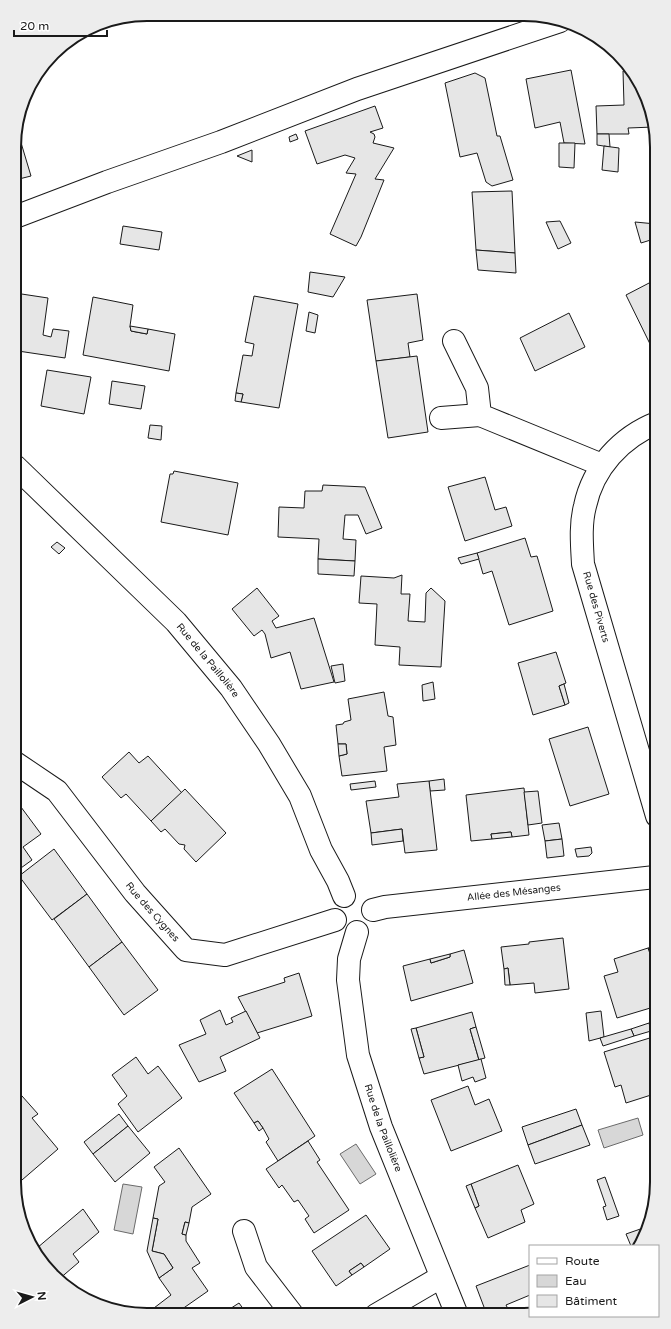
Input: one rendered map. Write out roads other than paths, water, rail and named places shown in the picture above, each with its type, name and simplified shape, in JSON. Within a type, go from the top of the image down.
[{"type":"street","points":[[21,215],[107,182],[221,142],[357,89],[552,24]]},
{"type":"street","points":[[454,341],[477,388],[480,415]]},
{"type":"street","points":[[441,418],[480,415],[602,465]]},
{"type":"street","name":"Rue des Piverts","points":[[650,426],[623,442],[602,465],[592,483],[584,506],[582,537],[583,564],[650,792]]},
{"type":"street","name":"Rue de la Paillolière","points":[[21,472],[176,622],[231,688],[269,744],[300,796],[321,850],[338,881],[344,896]]},
{"type":"street","name":"Rue des Cygnes","points":[[21,767],[57,791],[135,893],[186,950],[225,955],[335,920]]},
{"type":"street","name":"Allée des Mésanges","points":[[373,910],[393,906],[650,875]]},
{"type":"street","points":[[356,893],[367,898],[371,903],[373,910],[373,916],[368,927],[357,932],[344,930],[335,920],[335,906],[344,896],[350,894],[356,893]]},
{"type":"street","name":"Rue de la Paillolière","points":[[357,932],[349,959],[348,980],[358,1055],[382,1127],[454,1308]]},
{"type":"street","points":[[244,1231],[256,1267],[287,1308]]},
{"type":"street","points":[[388,1308],[441,1277]]},
{"type":"water","points":[[638,1118],[643,1135],[604,1148],[598,1130]]},
{"type":"water","points":[[356,1144],[376,1174],[360,1184],[340,1154]]},
{"type":"water","points":[[123,1184],[142,1187],[133,1234],[114,1230]]}]
